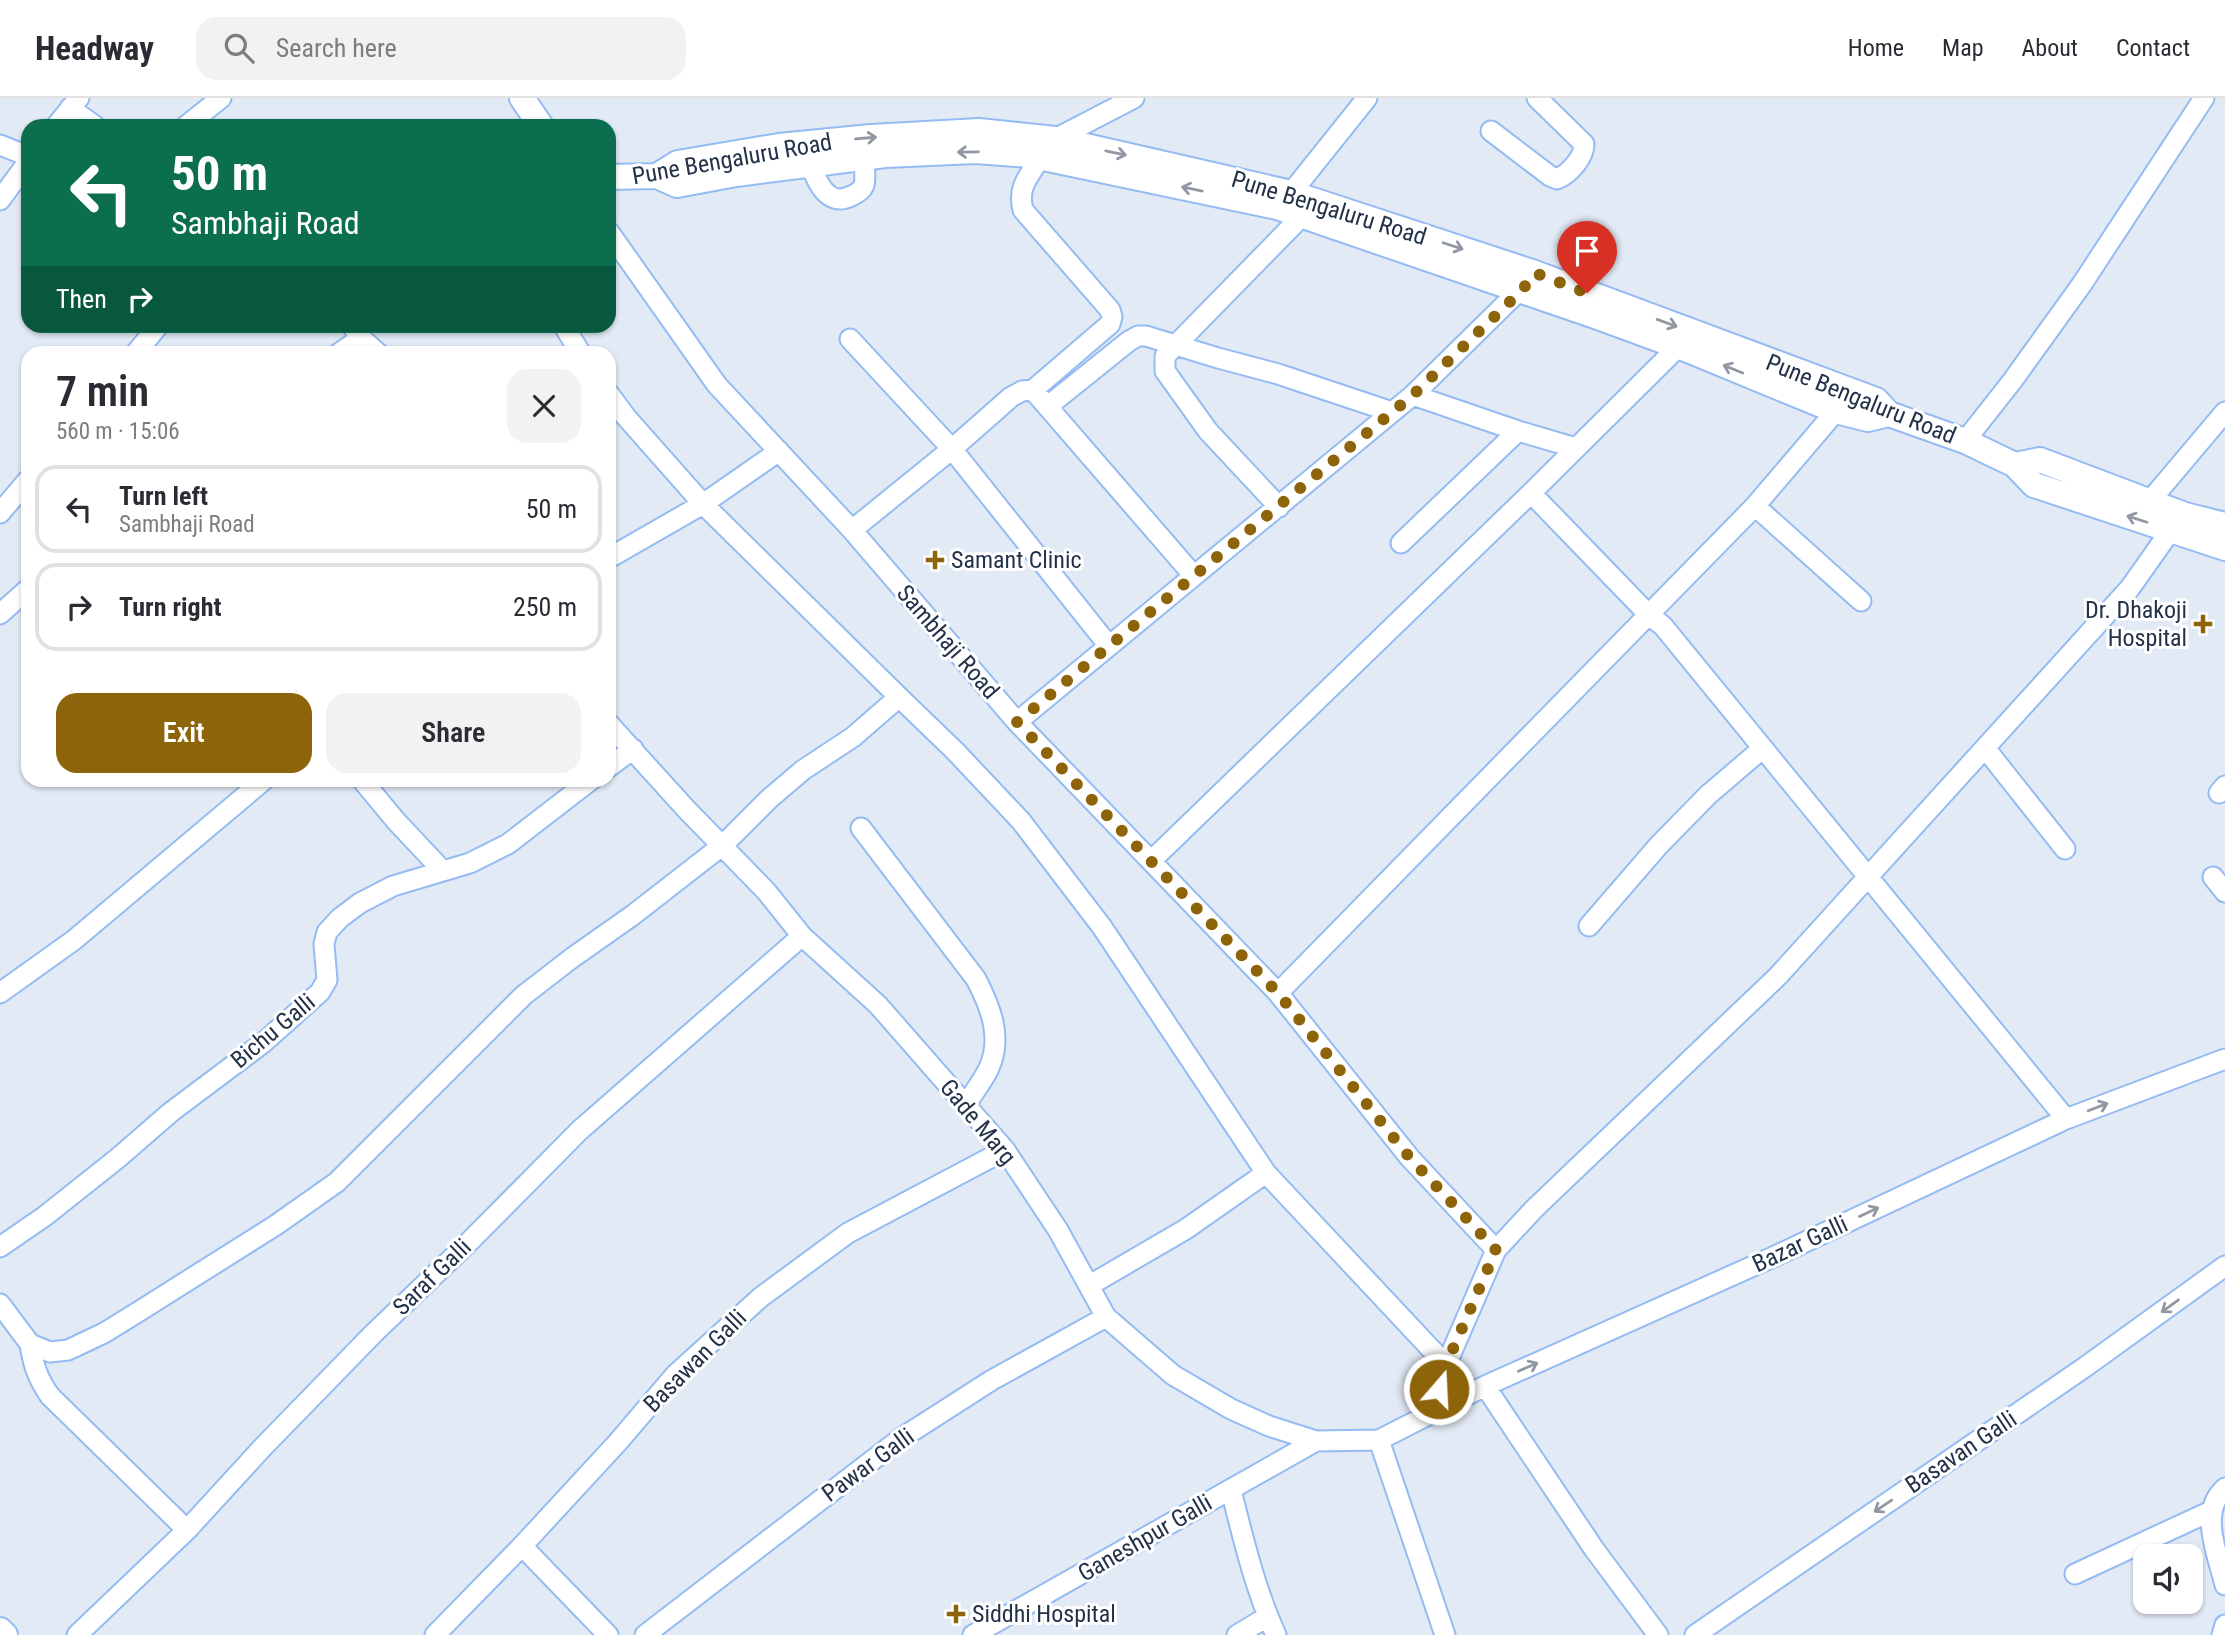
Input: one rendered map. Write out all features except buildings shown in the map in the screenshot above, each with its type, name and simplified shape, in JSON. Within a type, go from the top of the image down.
[{"type":"main road","points":[[522,98],[536,119]]},
{"type":"main road","name":"Pune Bengaluru Road","points":[[616,177],[657,176],[678,163],[779,146],[979,131],[1048,148],[1291,192],[1528,282],[1876,400],[1889,414],[1965,441],[2015,465],[2034,485],[2225,548]]},
{"type":"main road","points":[[657,176],[677,186],[736,174],[864,157],[1048,148],[1277,207],[1491,281],[1528,282],[1836,411],[1868,419],[1889,414]]},
{"type":"main road","name":"Pune Bengaluru Road","points":[[2015,465],[2040,460],[2185,515],[2225,525]]},
{"type":"main road","points":[[0,1630],[5,1635]]},
{"type":"street","points":[[195,119],[222,98]]},
{"type":"street","points":[[852,530],[952,449],[1010,397],[1021,391],[1033,390],[1110,324],[1110,310],[1023,210],[1020,197],[1022,188],[1048,148],[1134,98]]},
{"type":"street","points":[[1291,192],[1367,98]]},
{"type":"street","points":[[1491,131],[1550,176],[1557,179],[1563,177],[1585,150],[1584,144],[1536,98]]},
{"type":"street","points":[[1965,441],[2082,285],[2204,98]]},
{"type":"street","points":[[61,119],[74,103],[88,119]]},
{"type":"street","points":[[0,145],[21,153]]},
{"type":"street","points":[[810,164],[817,183],[827,194],[836,199],[847,199],[858,193],[864,185],[864,157]]},
{"type":"street","points":[[0,200],[21,172]]},
{"type":"street","points":[[1279,507],[1209,431],[1171,381],[1165,371],[1165,356],[1302,216]]},
{"type":"street","name":"Sambhaji Road","points":[[616,242],[717,385],[852,530],[1017,722],[1278,993],[1410,1158],[1496,1250]]},
{"type":"street","points":[[1017,722],[1413,395],[1528,282]]},
{"type":"street","points":[[357,333],[371,346]]},
{"type":"street","points":[[1048,406],[1129,341],[1138,336],[1146,336],[1278,374],[1392,412]]},
{"type":"street","points":[[850,339],[952,449],[1109,646]]},
{"type":"street","points":[[1151,861],[1531,494],[1678,347]]},
{"type":"street","points":[[1033,390],[1194,576]]},
{"type":"street","points":[[1413,395],[1576,448]]},
{"type":"street","points":[[616,403],[703,504],[956,751],[1021,821],[1102,926],[1266,1173],[1446,1365]]},
{"type":"street","points":[[1278,993],[1755,506],[1836,411]]},
{"type":"street","points":[[2149,502],[2225,412]]},
{"type":"street","points":[[1401,542],[1518,431]]},
{"type":"street","points":[[616,554],[703,504],[779,451]]},
{"type":"street","points":[[0,513],[21,488]]},
{"type":"street","points":[[1531,494],[1647,614],[1663,626],[2066,1119]]},
{"type":"street","points":[[1755,506],[1861,601]]},
{"type":"street","points":[[1431,1412],[1446,1365],[1496,1250],[1544,1200],[1778,976],[2130,588],[2171,530]]},
{"type":"street","points":[[0,614],[21,595]]},
{"type":"street","points":[[30,1344],[50,1352],[58,1352],[104,1333],[216,1265],[309,1203],[337,1182],[362,1158],[524,995],[723,845],[778,792],[803,771],[853,737],[899,697]]},
{"type":"street","name":"Gade Marg","points":[[616,731],[687,810],[766,891],[802,936],[878,1005],[1005,1150],[1058,1230],[1106,1317],[1172,1375],[1231,1409],[1269,1426],[1316,1441],[1379,1440]]},
{"type":"street","points":[[1588,926],[1708,795],[1763,748]]},
{"type":"street","points":[[1985,748],[2065,849]]},
{"type":"street","points":[[616,762],[633,749]]},
{"type":"street","points":[[0,993],[74,940],[256,787]]},
{"type":"street","points":[[368,787],[442,870]]},
{"type":"street","name":"Bichu Galli","points":[[0,1247],[45,1216],[171,1112],[263,1043],[320,992],[327,980],[324,944],[327,932],[340,918],[360,903],[393,886],[470,863],[508,844],[582,787]]},
{"type":"street","points":[[860,828],[976,979],[990,1006],[996,1041],[990,1066],[965,1105]]},
{"type":"street","name":"Saraf Galli","points":[[77,1635],[187,1530],[262,1447],[374,1333],[580,1130],[802,936]]},
{"type":"street","name":"Bazar Galli","points":[[1379,1440],[1431,1412],[1771,1258],[2066,1119],[2225,1059]]},
{"type":"street","name":"Basawan Galli","points":[[435,1635],[522,1546],[676,1374],[761,1297],[848,1233],[1005,1150]]},
{"type":"street","points":[[1090,1285],[1186,1229],[1266,1173]]},
{"type":"street","name":"Basavan Galli","points":[[1695,1635],[2085,1367],[2225,1266]]},
{"type":"street","points":[[0,1304],[30,1344],[38,1379],[50,1396],[187,1530]]},
{"type":"street","name":"Pawar Galli","points":[[645,1635],[900,1440],[992,1380],[1106,1317]]},
{"type":"street","points":[[1485,1387],[1594,1549],[1658,1635]]},
{"type":"street","points":[[1379,1440],[1444,1635]]},
{"type":"street","name":"Ganeshpur Galli","points":[[973,1635],[1316,1441]]},
{"type":"street","points":[[2225,1488],[2213,1502],[2211,1511],[2211,1525],[2225,1585]]},
{"type":"street","points":[[1231,1489],[1247,1554],[1276,1635]]},
{"type":"street","points":[[2075,1574],[2211,1511]]},
{"type":"street","points":[[522,1546],[608,1635]]},
{"type":"street","points":[[1237,1635],[1268,1617]]},
{"type":"street","points":[[2222,1635],[2225,1625]]},
{"type":"place","name":"Samant Clinic","points":[[935,560]]},
{"type":"place","name":"Dr. Dhakoji Hospital","points":[[2203,624]]},
{"type":"place","name":"Siddhi Hospital","points":[[956,1614]]},
{"type":"route","points":[[1439,1389],[1446,1365],[1496,1250],[1410,1158],[1278,993],[1017,722],[1413,395],[1522,290],[1535,273],[1587,293]]}]
